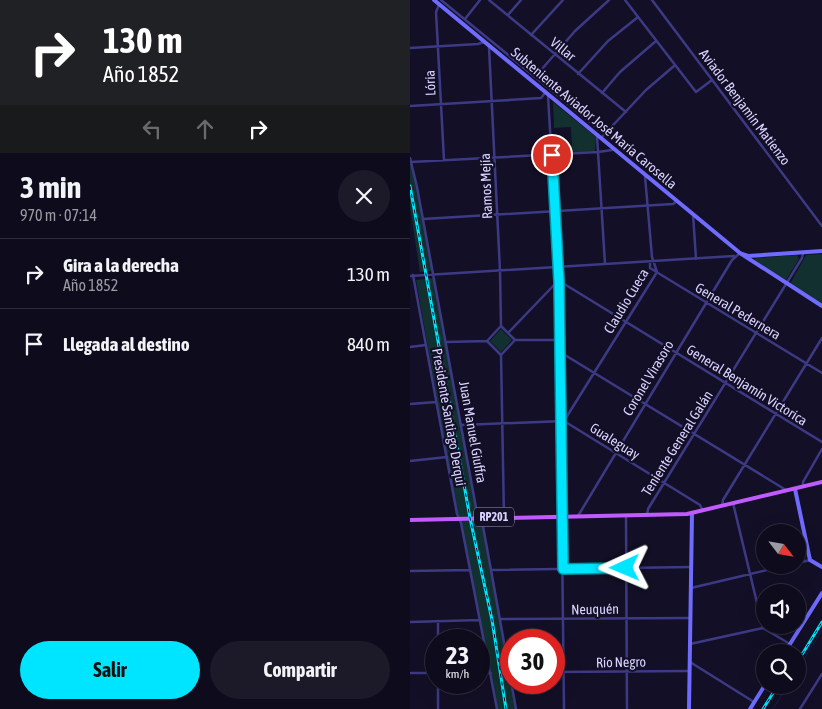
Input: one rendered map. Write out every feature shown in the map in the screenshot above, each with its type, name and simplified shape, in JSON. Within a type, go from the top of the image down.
[{"type":"main road","name":"RP201","points":[[410,520],[692,514],[822,482]]},
{"type":"street","name":"Subteniente Aviador José María Carosella","points":[[434,0],[440,2],[484,42],[740,253],[822,306]]},
{"type":"street","points":[[464,19],[480,0]]},
{"type":"street","name":"Villar","points":[[489,0],[626,112]]},
{"type":"street","points":[[508,15],[521,0]]},
{"type":"street","points":[[531,35],[563,0]]},
{"type":"street","points":[[535,77],[575,31],[609,0]]},
{"type":"street","points":[[625,0],[674,66],[696,92],[712,80]]},
{"type":"street","name":"Aviador Benjamín Matienzo","points":[[652,0],[822,226]]},
{"type":"street","points":[[440,2],[464,19],[606,135]]},
{"type":"street","name":"Lória","points":[[440,2],[436,12],[444,160]]},
{"type":"street","points":[[578,74],[608,41],[638,17]]},
{"type":"street","points":[[602,93],[620,72],[656,41]]},
{"type":"street","points":[[410,48],[478,44],[484,42]]},
{"type":"street","name":"Ramos Mejía","points":[[489,45],[501,326]]},
{"type":"street","points":[[601,138],[606,135],[650,86],[674,66]]},
{"type":"street","points":[[410,106],[541,98],[547,93]]},
{"type":"street","points":[[547,93],[559,282],[561,415],[563,422],[564,629]]},
{"type":"street","points":[[597,134],[605,264]]},
{"type":"street","points":[[411,162],[598,152],[612,150],[613,148]]},
{"type":"street","name":"Juan Manuel Giuffra","points":[[410,158],[502,629]]},
{"type":"street","name":"Claudio Cueca","points":[[563,422],[656,272],[652,262],[645,174]]},
{"type":"street","points":[[423,219],[673,204],[677,201]]},
{"type":"street","points":[[693,214],[696,259]]},
{"type":"street","points":[[411,275],[652,262],[734,256],[740,253],[748,256],[822,251]]},
{"type":"street","name":"Teniente General Galán","points":[[647,515],[648,509],[787,284],[802,258],[802,252]]},
{"type":"street","name":"Coronel Virasoro","points":[[578,516],[614,453],[734,256]]},
{"type":"street","name":"General Pedernera","points":[[652,262],[649,267],[656,272],[822,373]]},
{"type":"street","name":"Presidente Santiago Derqui","points":[[411,275],[497,709]]},
{"type":"street","points":[[508,333],[559,282]]},
{"type":"street","name":"General Benjamín Victorica","points":[[559,282],[822,442]]},
{"type":"street","points":[[446,342],[487,341],[501,326],[515,340],[559,340]]},
{"type":"street","points":[[722,506],[723,500],[822,338]]},
{"type":"street","points":[[504,517],[501,355],[515,340]]},
{"type":"street","points":[[487,341],[501,355]]},
{"type":"street","points":[[410,347],[426,345]]},
{"type":"street","points":[[560,352],[787,490]]},
{"type":"street","points":[[410,404],[436,402]]},
{"type":"street","points":[[561,415],[567,416]]},
{"type":"street","points":[[462,425],[563,422]]},
{"type":"street","name":"Gualeguay","points":[[563,422],[700,505],[703,511]]},
{"type":"street","points":[[802,487],[822,449]]},
{"type":"street","points":[[410,461],[447,457]]},
{"type":"street","points":[[795,489],[810,560]]},
{"type":"street","points":[[733,503],[756,599]]},
{"type":"street","points":[[689,709],[692,514]]},
{"type":"street","points":[[626,516],[627,709]]},
{"type":"street","points":[[806,561],[810,560],[822,567]]},
{"type":"street","points":[[491,570],[692,567]]},
{"type":"street","points":[[410,571],[470,570]]},
{"type":"street","points":[[692,588],[756,573]]},
{"type":"street","points":[[773,634],[790,644],[822,593]]},
{"type":"street","name":"Neuquén","points":[[500,620],[690,618]]},
{"type":"street","points":[[410,622],[480,620]]},
{"type":"street","points":[[438,622],[438,629]]},
{"type":"street","points":[[690,644],[756,630]]},
{"type":"street","points":[[690,662],[755,702]]},
{"type":"street","name":"Río Negro","points":[[565,672],[689,671]]},
{"type":"street","points":[[410,672],[425,672]]},
{"type":"street","points":[[800,709],[822,674]]},
{"type":"street","points":[[816,683],[822,685]]},
{"type":"street","points":[[438,694],[438,709]]},
{"type":"street","name":"Juan Manuel Giuffra","points":[[514,694],[516,709]]},
{"type":"street","points":[[564,694],[564,709]]},
{"type":"street","points":[[750,709],[760,694]]},
{"type":"green space","points":[[553,102],[596,137],[595,151],[572,152],[571,127],[554,128]]},
{"type":"green space","points":[[410,158],[432,271],[420,272],[410,207]]},
{"type":"green space","points":[[822,254],[822,303],[790,284],[806,255]]},
{"type":"green space","points":[[797,255],[799,259],[786,280],[754,260],[756,258]]},
{"type":"green space","points":[[433,278],[477,513],[481,520],[501,629],[500,694],[513,694],[516,709],[497,709],[490,673],[490,629],[482,629],[461,523],[458,517],[416,280]]},
{"type":"green space","points":[[501,329],[512,340],[501,352],[490,341]]},
{"type":"waterway","points":[[806,656],[822,630]]},
{"type":"waterway","points":[[773,709],[782,694]]},
{"type":"railway","points":[[410,186],[470,518],[492,620],[506,709]]},
{"type":"railway","points":[[806,648],[822,622]]},
{"type":"railway","points":[[763,709],[772,694]]},
{"type":"route","points":[[552,155],[559,282],[563,569],[625,568]]}]
